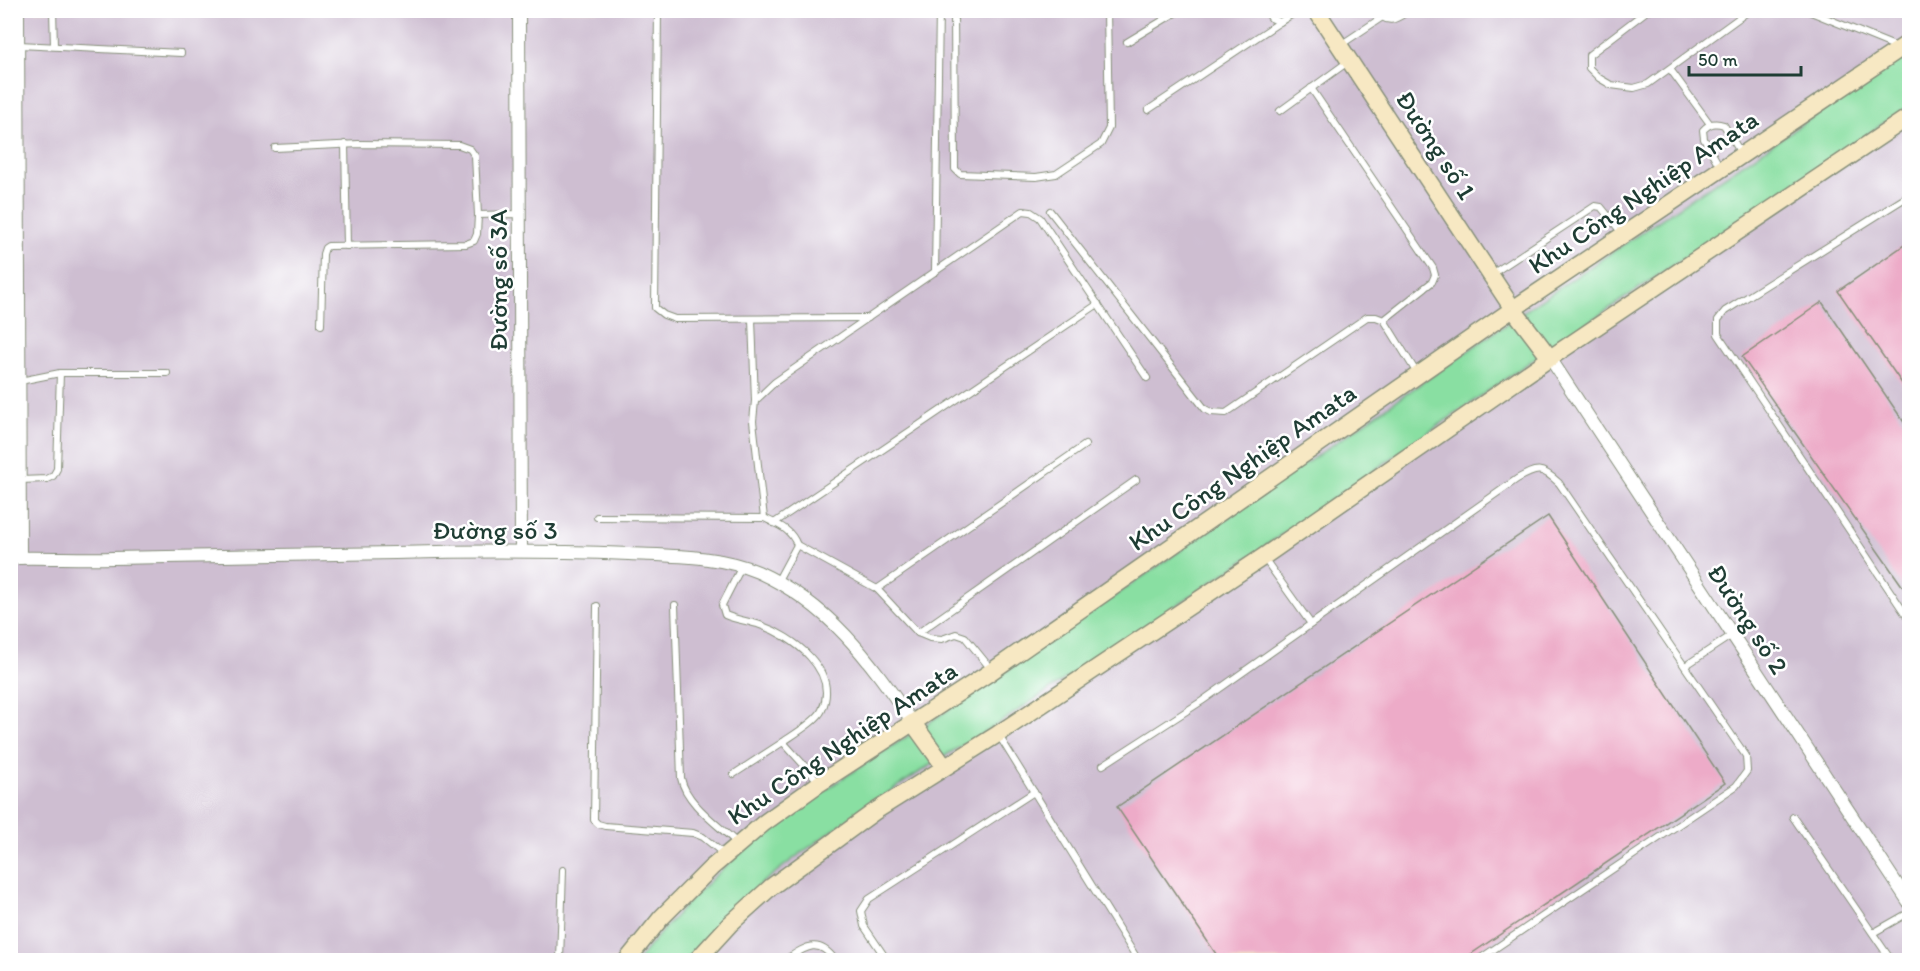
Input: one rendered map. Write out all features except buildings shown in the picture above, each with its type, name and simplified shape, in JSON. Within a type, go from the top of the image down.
[{"type":"street","points":[[15,558],[15,495],[20,480],[20,381],[15,332],[14,87],[18,45],[18,10]]},
{"type":"street","name":"Đường số 3A","points":[[519,10],[521,550]]},
{"type":"street","name":"Đường số 1","points":[[1316,10],[1513,309],[1550,358]]},
{"type":"street","name":"Khu Công Nghiệp Amata","points":[[627,960],[661,918],[726,855],[764,823],[820,783],[993,671],[1513,309],[1905,45]]},
{"type":"street","points":[[697,960],[730,924],[771,887],[874,812],[998,734],[1263,557],[1550,358],[1910,116]]},
{"type":"street","name":"Đường số 2","points":[[1550,358],[1910,904]]},
{"type":"street","name":"Đường số 3","points":[[15,558],[521,550],[687,556],[742,566],[776,582],[811,603],[851,639],[913,723]]},
{"type":"street","points":[[913,723],[944,766]]},
{"type":"lane","points":[[53,10],[54,46]]},
{"type":"lane","points":[[658,10],[655,308],[675,319],[868,318]]},
{"type":"lane","points":[[935,272],[939,10]]},
{"type":"lane","points":[[954,10],[955,169],[960,174],[1036,177],[1056,174],[1101,144],[1109,128],[1107,10]]},
{"type":"lane","points":[[1127,42],[1180,10]]},
{"type":"lane","points":[[1266,10],[1272,18],[1280,22]]},
{"type":"lane","points":[[1148,110],[1299,10]]},
{"type":"lane","points":[[1375,10],[1381,18],[1395,20],[1410,10]]},
{"type":"lane","points":[[1648,10],[1588,55],[1589,68],[1599,78],[1611,85],[1624,88],[1648,84],[1750,10]]},
{"type":"lane","points":[[1806,10],[1905,45]]},
{"type":"lane","points":[[1280,111],[1311,88],[1381,18]]},
{"type":"lane","points":[[18,45],[181,53]]},
{"type":"lane","points":[[1670,69],[1710,124]]},
{"type":"lane","points":[[1311,88],[1433,268],[1435,275],[1432,282],[1384,320]]},
{"type":"lane","points":[[1722,169],[1704,140],[1703,130],[1710,124],[1717,122],[1724,125],[1742,156]]},
{"type":"lane","points":[[345,144],[346,246]]},
{"type":"lane","points":[[275,148],[345,144],[459,145],[470,149],[475,156],[478,215],[477,234],[474,241],[466,244],[328,246],[323,254],[321,325]]},
{"type":"lane","points":[[1910,195],[1725,311],[1718,320],[1718,334],[1910,621]]},
{"type":"lane","points":[[1491,275],[1595,206],[1602,207],[1624,236]]},
{"type":"lane","points":[[755,401],[775,382],[1023,211],[1040,218],[1147,378]]},
{"type":"lane","points":[[1050,211],[1205,409],[1211,412],[1226,413],[1367,317],[1384,320],[1418,375]]},
{"type":"lane","points":[[478,215],[520,214]]},
{"type":"lane","points":[[774,523],[1098,304]]},
{"type":"lane","points":[[752,319],[755,401],[753,421],[764,518]]},
{"type":"lane","points":[[20,381],[60,373],[167,374]]},
{"type":"lane","points":[[20,480],[47,479],[53,476],[57,469],[60,373]]},
{"type":"lane","points":[[877,589],[1085,445]]},
{"type":"lane","points":[[1103,765],[1202,701],[1516,479],[1534,470],[1547,471],[1559,483],[1746,756],[1747,771],[1736,786],[1478,960]]},
{"type":"lane","points":[[918,633],[1136,480]]},
{"type":"lane","points":[[597,517],[764,518],[784,528],[793,536],[797,545],[877,589],[918,633],[930,638],[942,639],[956,634],[965,637],[993,671]]},
{"type":"lane","points":[[776,582],[797,545]]},
{"type":"lane","points":[[1263,557],[1311,624]]},
{"type":"lane","points":[[734,774],[783,742],[822,711],[825,686],[810,656],[794,642],[761,626],[724,615],[722,605],[742,566]]},
{"type":"lane","points":[[675,605],[683,789],[690,799],[739,844]]},
{"type":"lane","points":[[597,606],[594,820],[598,825],[605,826],[693,833],[703,837],[726,855]]},
{"type":"lane","points":[[1685,666],[1732,635]]},
{"type":"lane","points":[[998,734],[1138,960]]},
{"type":"lane","points":[[783,742],[820,783]]},
{"type":"lane","points":[[887,960],[864,926],[861,911],[869,899],[1034,792]]},
{"type":"lane","points":[[1793,817],[1891,960]]},
{"type":"lane","points":[[560,960],[563,870]]},
{"type":"lane","points":[[1873,933],[1910,912]]},
{"type":"lane","points":[[785,960],[806,946],[814,945],[828,951],[835,960]]},
{"type":"shaded area","points":[[10,11],[1909,11],[1909,960],[11,960]]},
{"type":"green space","points":[[1909,52],[1909,106],[1549,349],[1522,313]]},
{"type":"green space","points":[[1514,319],[1541,354],[1258,551],[993,727],[943,757],[922,727],[998,677]]},
{"type":"green space","points":[[914,732],[935,762],[786,864],[734,908],[685,960],[638,960],[700,891],[770,829],[841,779]]}]
